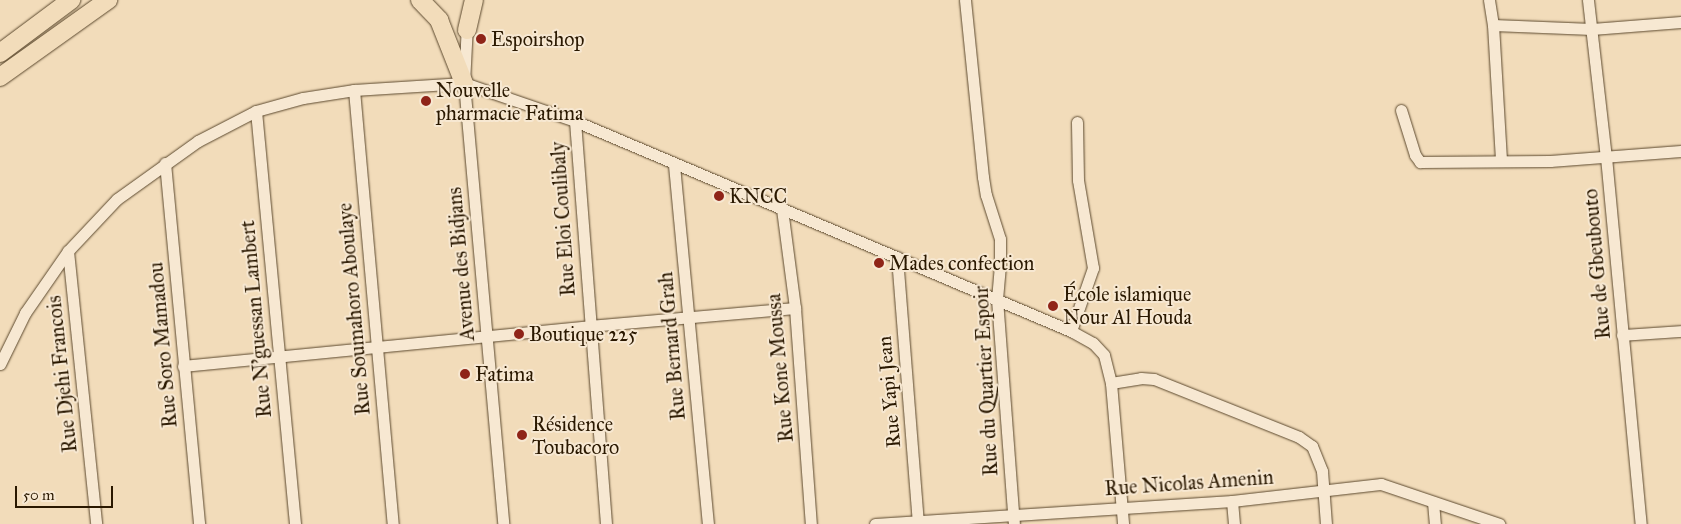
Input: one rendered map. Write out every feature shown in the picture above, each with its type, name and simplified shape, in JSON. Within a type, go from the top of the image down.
[{"type":"main road","points":[[0,53],[71,0]]},
{"type":"main road","points":[[0,76],[108,0]]},
{"type":"main road","points":[[420,0],[439,20],[464,83]]},
{"type":"main road","points":[[467,30],[474,0]]},
{"type":"street","name":"Avenue des Bidjans","points":[[467,0],[464,83],[503,524]]},
{"type":"street","name":"Rue du Quartier Espoir","points":[[965,0],[983,177],[986,195],[1000,239],[997,300],[1013,519]]},
{"type":"street","points":[[1489,0],[1493,25],[1501,160]]},
{"type":"street","name":"Rue de Gbeubouto","points":[[1588,0],[1606,157],[1641,524]]},
{"type":"street","points":[[1493,25],[1592,29],[1681,22]]},
{"type":"street","points":[[0,364],[25,313],[68,250],[117,199],[198,141],[256,111],[303,98],[354,90],[464,83],[574,121],[674,165],[1071,331],[1093,343],[1104,355],[1111,382],[1123,524]]},
{"type":"street","name":"Rue Soumahoro Aboulaye","points":[[354,90],[393,524]]},
{"type":"street","points":[[1401,110],[1415,155],[1420,162],[1550,161],[1681,150]]},
{"type":"street","name":"Rue N'guessan Lambert","points":[[256,111],[295,524]]},
{"type":"street","name":"Rue Eloi Coulibaly","points":[[574,121],[606,524]]},
{"type":"street","points":[[1071,331],[1093,268],[1078,180],[1077,122]]},
{"type":"street","name":"Rue Soro Mamadou","points":[[165,163],[199,524]]},
{"type":"street","name":"Rue Bernard Grah","points":[[674,165],[708,524]]},
{"type":"street","name":"Rue Kone Moussa","points":[[782,209],[795,308],[810,524]]},
{"type":"street","name":"Rue Djehi Francois","points":[[68,250],[96,524]]},
{"type":"street","name":"Rue Yapi Jean","points":[[897,257],[918,522]]},
{"type":"street","points":[[183,366],[486,338],[589,326],[795,308]]},
{"type":"street","points":[[1622,335],[1681,331]]},
{"type":"street","points":[[1111,382],[1141,378],[1154,379],[1298,437],[1312,446],[1322,471],[1326,524]]},
{"type":"street","name":"Rue Nicolas Amenin","points":[[875,524],[1013,519],[1121,507],[1232,501],[1381,484],[1499,524]]},
{"type":"street","points":[[1232,501],[1234,524]]},
{"type":"street","points":[[1432,502],[1435,524]]},
{"type":"place","name":"Espoirshop","points":[[481,39]]},
{"type":"place","name":"Nouvelle pharmacie Fatima","points":[[426,101]]},
{"type":"place","name":"KNCC","points":[[719,196]]},
{"type":"place","name":"Mades confection","points":[[879,263]]},
{"type":"place","name":"École islamique Nour Al Houda","points":[[1053,306]]},
{"type":"place","name":"Boutique 225","points":[[519,334]]},
{"type":"place","name":"Fatima","points":[[465,374]]},
{"type":"place","name":"Résidence Toubacoro","points":[[522,435]]}]
